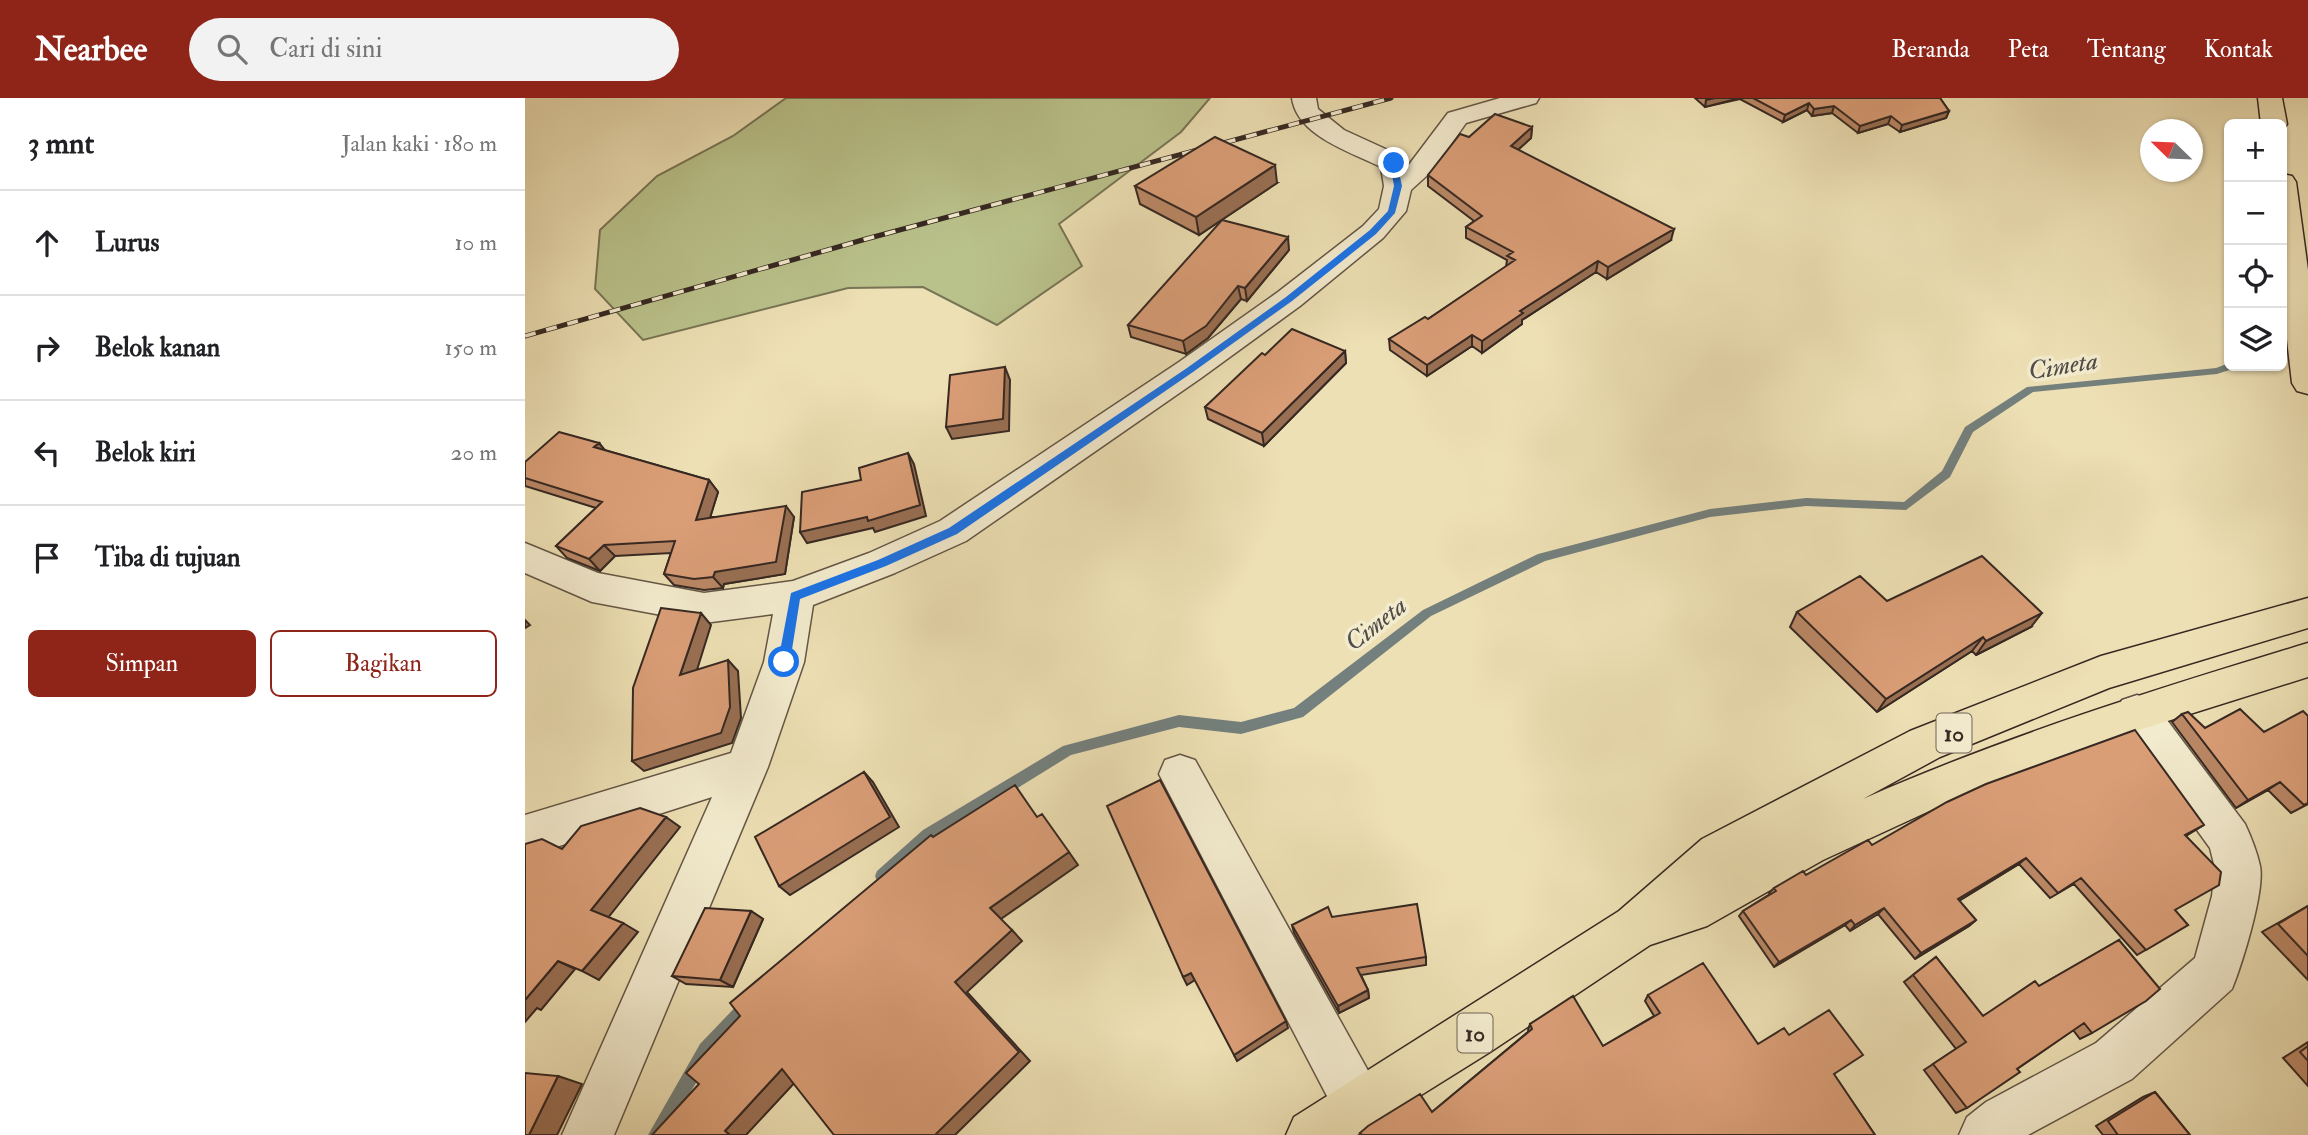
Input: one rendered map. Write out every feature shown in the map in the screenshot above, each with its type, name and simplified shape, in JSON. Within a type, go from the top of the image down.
[{"type":"highway","points":[[2270,98],[2273,119]]},
{"type":"highway","points":[[2287,222],[2306,373]]},
{"type":"highway","name":"10","points":[[1312,1135],[1636,927],[1717,854],[1926,744],[2101,673],[2308,613]]},
{"type":"highway","name":"10","points":[[1636,927],[1691,910],[1807,845],[1965,774],[2137,713],[2308,660]]},
{"type":"street","points":[[525,557],[592,587],[704,608],[795,596],[882,563],[953,531],[1289,299],[1373,232],[1392,211],[1398,186],[1394,163],[1335,135],[1306,112],[1304,98]]},
{"type":"street","points":[[1398,186],[1411,180],[1427,163],[1457,118],[1527,98]]},
{"type":"street","points":[[588,1135],[747,767],[784,662],[795,596]]},
{"type":"street","points":[[1985,1135],[2004,1121],[2114,1061],[2215,972],[2235,896],[2238,868],[2229,839],[2137,713]]},
{"type":"street","points":[[525,836],[747,767]]},
{"type":"street","points":[[1180,774],[1358,1103]]},
{"type":"green space","points":[[786,98],[1210,98],[1181,132],[1059,224],[1082,266],[997,325],[923,287],[848,288],[643,340],[595,289],[600,230],[657,176],[733,136]]},
{"type":"building","points":[[1753,98],[1940,98],[1949,111],[1902,125],[1891,116],[1860,126],[1834,106],[1814,109],[1809,103],[1785,115]]},
{"type":"building","points":[[1495,114],[1532,127],[1511,146],[1674,229],[1608,267],[1598,261],[1520,311],[1523,313],[1482,341],[1472,335],[1427,365],[1389,339],[1425,317],[1428,319],[1515,260],[1507,256],[1513,252],[1466,227],[1482,216],[1428,175],[1460,134],[1469,137]]},
{"type":"building","points":[[1215,137],[1275,165],[1196,217],[1135,186]]},
{"type":"building","points":[[1222,220],[1288,237],[1245,288],[1238,286],[1206,326],[1183,341],[1128,325]]},
{"type":"building","points":[[1292,329],[1345,351],[1262,433],[1205,407],[1262,353],[1265,355]]},
{"type":"building","points":[[1005,367],[1003,419],[946,427],[950,375]]},
{"type":"building","points":[[559,432],[599,443],[594,447],[709,480],[696,520],[786,506],[776,562],[715,572],[713,577],[694,579],[664,574],[675,541],[604,545],[589,559],[556,546],[602,502],[525,478],[525,462]]},
{"type":"building","points":[[908,453],[920,505],[868,521],[867,517],[800,532],[802,492],[861,480],[859,468]]},
{"type":"building","points":[[1982,556],[2042,613],[1986,641],[1983,637],[1886,699],[1797,612],[1860,576],[1887,601]]},
{"type":"building","points":[[661,608],[701,613],[680,675],[728,660],[730,707],[721,733],[632,761],[633,688]]},
{"type":"building","points":[[2240,709],[2264,732],[2303,711],[2308,716],[2308,803],[2304,805],[2280,782],[2248,800],[2182,714],[2188,712],[2205,728]]},
{"type":"building","points":[[2135,730],[2204,825],[2185,835],[2221,872],[2219,885],[2175,910],[2188,925],[2146,950],[2081,878],[2058,893],[2026,858],[1958,899],[1976,920],[1921,953],[1884,908],[1855,925],[1851,920],[1779,962],[1743,911],[1803,871],[1806,875],[1868,840],[1872,845],[1947,802],[1986,784]]},
{"type":"building","points":[[864,772],[890,817],[779,886],[755,837]]},
{"type":"building","points":[[1160,780],[1286,1021],[1234,1055],[1191,973],[1183,977],[1107,806]]},
{"type":"building","points":[[1015,785],[1037,817],[1042,814],[1069,852],[990,908],[1012,930],[955,982],[1019,1052],[935,1135],[834,1135],[782,1069],[725,1131],[730,1135],[652,1135],[699,1084],[686,1073],[740,1016],[730,1003],[931,835],[933,837]]},
{"type":"building","points":[[640,808],[666,817],[591,910],[623,923],[582,971],[558,961],[525,1000],[525,844],[542,839],[562,849],[581,826]]},
{"type":"building","points":[[1417,904],[1426,957],[1357,968],[1368,990],[1338,1006],[1292,925],[1328,907],[1332,917]]},
{"type":"building","points":[[2308,906],[2308,956],[2278,924]]},
{"type":"building","points":[[705,908],[751,911],[720,980],[672,976]]},
{"type":"building","points":[[2119,940],[2160,989],[2146,1001],[2092,1033],[2084,1023],[2017,1069],[2020,1072],[1967,1108],[1933,1064],[1966,1042],[1913,975],[1936,957],[1983,1016],[2035,981],[2039,986]]},
{"type":"building","points":[[1703,963],[1758,1044],[1784,1028],[1789,1035],[1829,1010],[1863,1055],[1834,1074],[1875,1135],[1360,1133],[1420,1094],[1432,1112],[1532,1029],[1530,1024],[1573,996],[1603,1046],[1660,1013],[1648,995]]},
{"type":"building","points":[[2308,1046],[2308,1061],[2300,1052]]},
{"type":"building","points":[[525,1073],[558,1076],[529,1135],[525,1135]]},
{"type":"building","points":[[2155,1092],[2190,1135],[2118,1135],[2108,1121]]},
{"type":"waterway","name":"Cimeta","points":[[2287,346],[2308,338]]},
{"type":"waterway","name":"Cimeta","points":[[882,876],[928,835],[1068,750],[1179,721],[1241,728],[1298,713],[1427,613],[1542,557],[1710,513],[1806,502],[1906,506],[1946,474],[1969,430],[2031,389],[2224,369]]},
{"type":"waterway","name":"Cimeta","points":[[656,1135],[706,1050],[750,1002]]},
{"type":"railway","points":[[525,336],[866,239],[1391,98]]},
{"type":"route","points":[[784,662],[795,596],[882,563],[953,531],[1190,370],[1289,299],[1373,232],[1392,211],[1398,186],[1394,163]]}]
